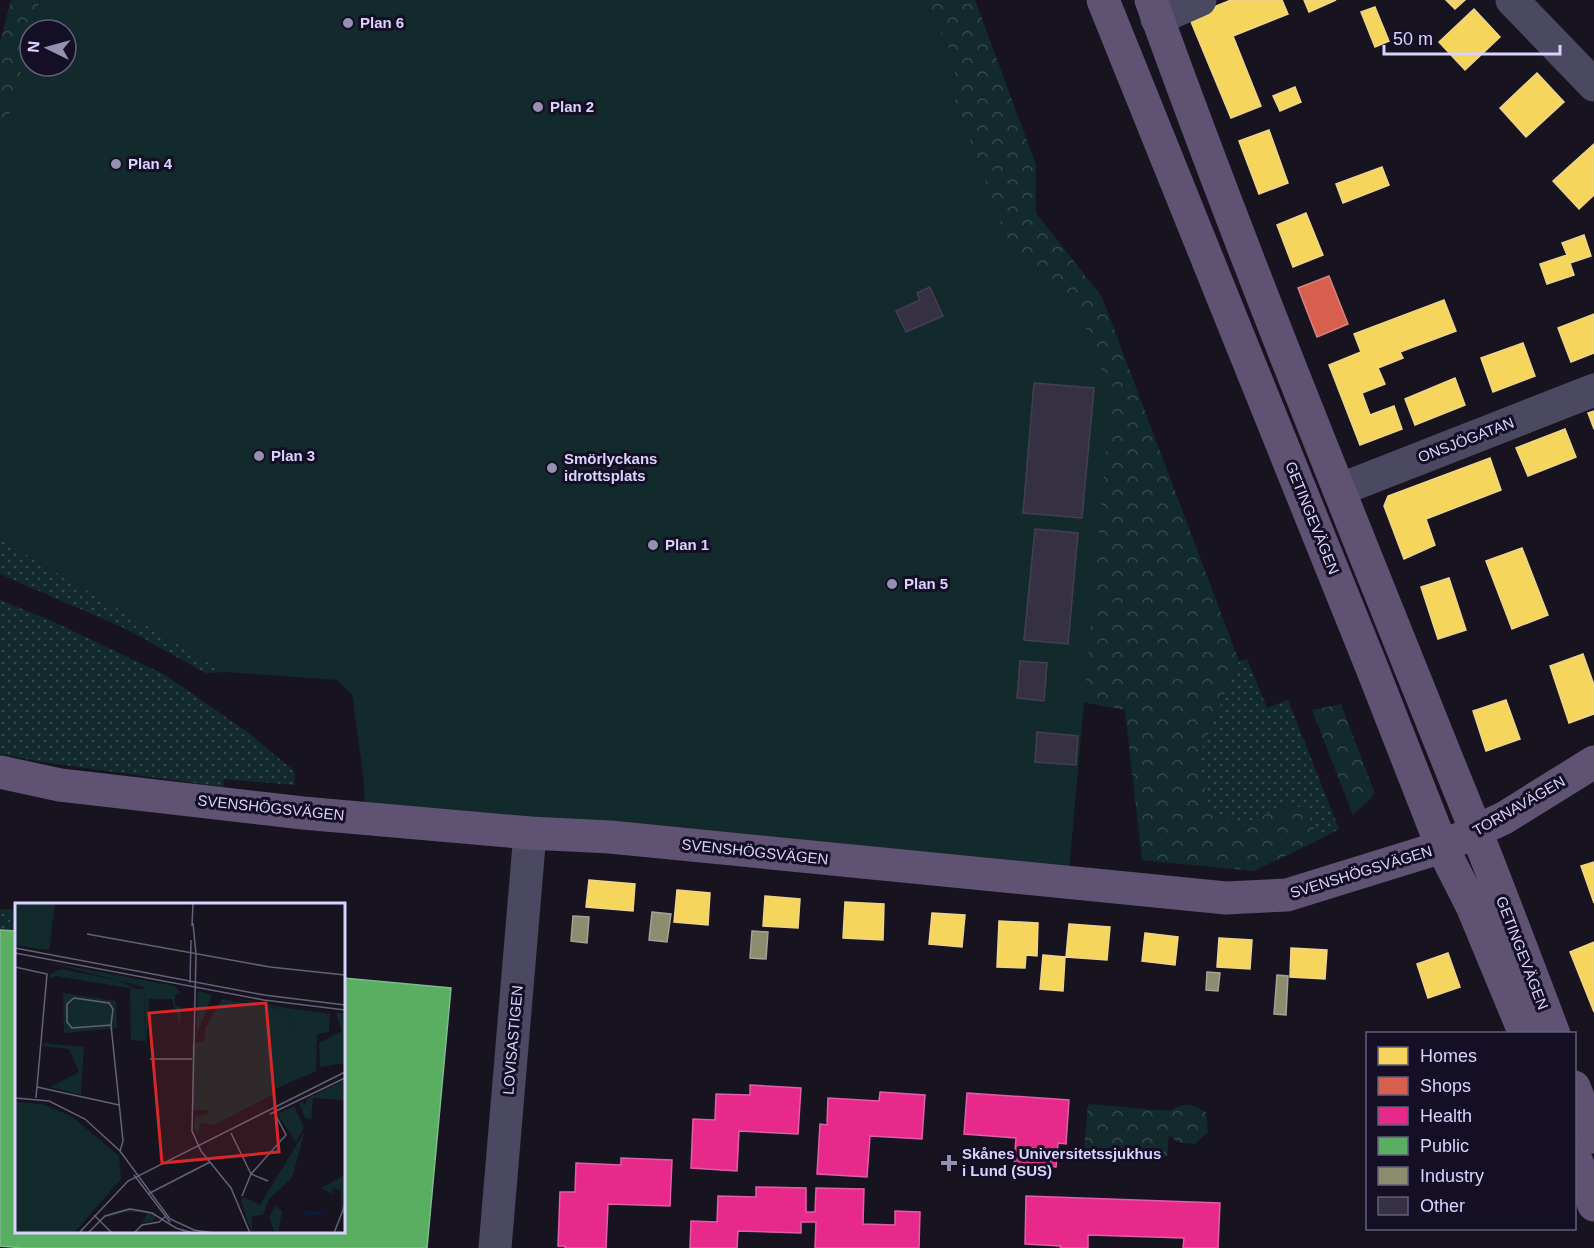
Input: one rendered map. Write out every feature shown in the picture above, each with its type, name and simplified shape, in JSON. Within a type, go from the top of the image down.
[{"type":"main road","name":"GETINGEVÄGEN","points":[[1103,0],[1442,847],[1472,906],[1524,1032]]},
{"type":"main road","name":"GETINGEVÄGEN","points":[[1154,9],[1245,250],[1553,1032]]},
{"type":"main road","name":"TORNAVÄGEN","points":[[1442,847],[1504,818],[1594,762]]},
{"type":"main road","name":"SVENSHÖGSVÄGEN","points":[[0,772],[60,785],[303,813],[610,837],[1226,898],[1287,896],[1442,847]]},
{"type":"main road","name":"SVENSHÖGSVÄGEN","points":[[0,785],[60,785]]},
{"type":"main road","points":[[1576,1090],[1594,1137]]},
{"type":"main road","points":[[1576,1158],[1594,1205]]},
{"type":"street","points":[[1154,9],[1200,0]]},
{"type":"street","points":[[1512,0],[1594,86]]},
{"type":"street","name":"ONSJÖGATAN","points":[[1339,490],[1594,390]]},
{"type":"street","name":"LOVISASTIGEN","points":[[495,1248],[530,832]]},
{"type":"green space","points":[[11,0],[40,0],[35,18],[18,18],[19,78],[0,151],[0,42]]},
{"type":"green space","name":"Smörlyckans idrottsplats","points":[[40,0],[924,0],[954,59],[955,101],[1006,237],[1085,325],[1111,398],[1068,883],[365,817],[364,782],[352,694],[337,680],[225,672],[0,539],[0,151],[19,78],[78,78],[78,18],[35,18]]},
{"type":"green space","points":[[924,0],[975,0],[1036,165],[1036,213],[1102,297],[1239,661],[1199,755],[1209,809],[1242,826],[1285,805],[1305,808],[1319,840],[1254,871],[1142,860],[1125,710],[1082,702],[1111,398],[401,592],[1006,237],[955,101],[954,59]]},
{"type":"green space","points":[[0,539],[225,672],[206,673],[124,628],[0,574]]},
{"type":"green space","points":[[0,600],[54,622],[165,675],[250,734],[295,772],[294,785],[224,779],[223,787],[0,754]]},
{"type":"green space","points":[[1247,659],[1267,708],[1288,700],[1339,829],[1319,840],[1305,808],[1285,805],[1242,826],[1209,809],[1199,755],[1239,661]]},
{"type":"green space","points":[[1341,704],[1375,794],[1353,815],[1312,710]]},
{"type":"green space","points":[[0,909],[15,910],[15,931],[0,930]]},
{"type":"green space","points":[[1088,1104],[1170,1111],[1185,1105],[1192,1106],[1206,1112],[1208,1132],[1195,1144],[1177,1142],[1169,1135],[1167,1156],[1084,1148]]},
{"type":"building: Homes","points":[[1231,0],[1282,0],[1288,14],[1233,36],[1261,106],[1231,118],[1189,17]]},
{"type":"building: Homes","points":[[1304,0],[1336,0],[1309,12]]},
{"type":"building: Homes","points":[[1446,0],[1465,0],[1455,9]]},
{"type":"building: Homes","points":[[1375,7],[1389,41],[1375,47],[1361,12]]},
{"type":"building: Homes","points":[[1474,9],[1500,37],[1465,70],[1439,42]]},
{"type":"building: Homes","points":[[1537,73],[1564,102],[1526,137],[1500,108]]},
{"type":"building: Homes","points":[[1295,87],[1301,102],[1280,111],[1273,96]]},
{"type":"building: Homes","points":[[1269,130],[1288,183],[1259,194],[1239,141]]},
{"type":"building: Homes","points":[[1594,144],[1594,195],[1579,209],[1553,181]]},
{"type":"building: Homes","points":[[1382,167],[1389,185],[1343,203],[1336,184]]},
{"type":"building: Homes","points":[[1306,213],[1323,255],[1293,267],[1277,225]]},
{"type":"building: Homes","points":[[1584,235],[1591,256],[1570,263],[1574,275],[1547,284],[1540,264],[1567,255],[1562,243]]},
{"type":"building: Homes","points":[[1444,300],[1456,331],[1400,352],[1403,358],[1378,368],[1385,384],[1362,393],[1370,415],[1394,406],[1402,429],[1360,445],[1329,365],[1361,352],[1354,334]]},
{"type":"building: Homes","points":[[1594,314],[1594,353],[1571,362],[1558,328]]},
{"type":"building: Homes","points":[[1523,343],[1535,376],[1493,392],[1481,358]]},
{"type":"building: Homes","points":[[1455,378],[1465,405],[1415,425],[1405,399]]},
{"type":"building: Homes","points":[[1594,411],[1594,429],[1588,413]]},
{"type":"building: Homes","points":[[1565,429],[1576,457],[1528,476],[1516,448]]},
{"type":"building: Homes","points":[[1490,458],[1501,490],[1426,519],[1435,545],[1404,559],[1384,506],[1388,496]]},
{"type":"building: Homes","points":[[1522,548],[1548,615],[1512,629],[1486,561]]},
{"type":"building: Homes","points":[[1449,578],[1466,630],[1438,639],[1421,587]]},
{"type":"building: Homes","points":[[1583,654],[1594,685],[1594,714],[1569,723],[1550,666]]},
{"type":"building: Homes","points":[[1506,700],[1520,739],[1486,751],[1473,711]]},
{"type":"building: Homes","points":[[1594,862],[1594,903],[1581,866]]},
{"type":"building: Homes","points":[[589,880],[635,884],[633,911],[586,907]]},
{"type":"building: Homes","points":[[677,890],[710,893],[708,925],[674,922]]},
{"type":"building: Homes","points":[[765,896],[800,899],[798,928],[763,926]]},
{"type":"building: Homes","points":[[845,902],[884,904],[883,940],[843,938]]},
{"type":"building: Homes","points":[[932,913],[965,915],[962,947],[929,944]]},
{"type":"building: Homes","points":[[999,921],[1038,923],[1037,956],[1026,955],[1025,968],[997,967]]},
{"type":"building: Homes","points":[[1069,924],[1110,927],[1107,960],[1066,957]]},
{"type":"building: Homes","points":[[1145,933],[1178,937],[1175,965],[1142,961]]},
{"type":"building: Homes","points":[[1219,938],[1252,940],[1250,969],[1217,967]]},
{"type":"building: Homes","points":[[1594,942],[1594,1012],[1570,952]]},
{"type":"building: Homes","points":[[1291,948],[1327,950],[1325,979],[1290,977]]},
{"type":"building: Homes","points":[[1448,953],[1460,987],[1428,998],[1417,964]]},
{"type":"building: Homes","points":[[1043,955],[1065,957],[1063,991],[1040,989]]},
{"type":"building: Shops","points":[[1329,276],[1348,324],[1317,337],[1298,288]]},
{"type":"building: Health","points":[[750,1085],[801,1088],[798,1134],[739,1131],[737,1171],[691,1168],[693,1119],[715,1120],[716,1094],[750,1095]]},
{"type":"building: Health","points":[[880,1092],[925,1095],[922,1139],[870,1136],[867,1177],[817,1174],[820,1124],[827,1125],[828,1098],[879,1101]]},
{"type":"building: Health","points":[[967,1093],[1069,1100],[1066,1144],[1058,1143],[1056,1167],[1014,1164],[1016,1138],[964,1134]]},
{"type":"building: Health","points":[[621,1158],[672,1160],[670,1206],[608,1204],[606,1248],[558,1246],[560,1192],[575,1192],[576,1163],[621,1165]]},
{"type":"building: Health","points":[[756,1187],[806,1188],[806,1212],[815,1212],[816,1188],[864,1189],[863,1224],[895,1225],[895,1211],[920,1212],[919,1248],[815,1248],[816,1222],[801,1222],[801,1233],[738,1231],[737,1248],[690,1248],[691,1221],[717,1222],[718,1196],[756,1197]]},
{"type":"building: Health","points":[[1026,1196],[1220,1203],[1218,1248],[1183,1248],[1184,1238],[1088,1235],[1088,1248],[1025,1244]]},
{"type":"building: Public","points":[[0,930],[15,931],[15,1233],[345,1233],[345,978],[451,988],[427,1248],[23,1248],[0,1246]]},
{"type":"building: Industry","points":[[652,912],[671,914],[667,942],[649,940]]},
{"type":"building: Industry","points":[[573,916],[589,917],[587,943],[571,941]]},
{"type":"building: Industry","points":[[752,931],[768,932],[766,959],[750,958]]},
{"type":"building: Industry","points":[[1207,972],[1220,973],[1218,991],[1206,990]]},
{"type":"building: Industry","points":[[1277,975],[1288,976],[1286,1015],[1274,1014]]},
{"type":"building: Other","points":[[930,287],[943,316],[906,332],[896,311],[920,300],[917,293]]},
{"type":"building: Other","points":[[1034,383],[1094,388],[1082,518],[1023,513]]},
{"type":"building: Other","points":[[1035,529],[1078,533],[1068,644],[1024,640]]},
{"type":"building: Other","points":[[1020,661],[1047,663],[1044,701],[1017,698]]},
{"type":"building: Other","points":[[1037,732],[1078,736],[1076,765],[1035,762]]},
{"type":"place","name":"Plan 6","points":[[348,23]]},
{"type":"place","name":"Plan 2","points":[[538,107]]},
{"type":"place","name":"Plan 4","points":[[116,164]]},
{"type":"place","name":"Plan 3","points":[[259,456]]},
{"type":"place","name":"Smörlyckans idrottsplats","points":[[552,468]]},
{"type":"place","name":"Plan 1","points":[[653,545]]},
{"type":"place","name":"Plan 5","points":[[892,584]]},
{"type":"place","name":"Skånes Universitetssjukhus i Lund (SUS)","points":[[949,1163]]}]
